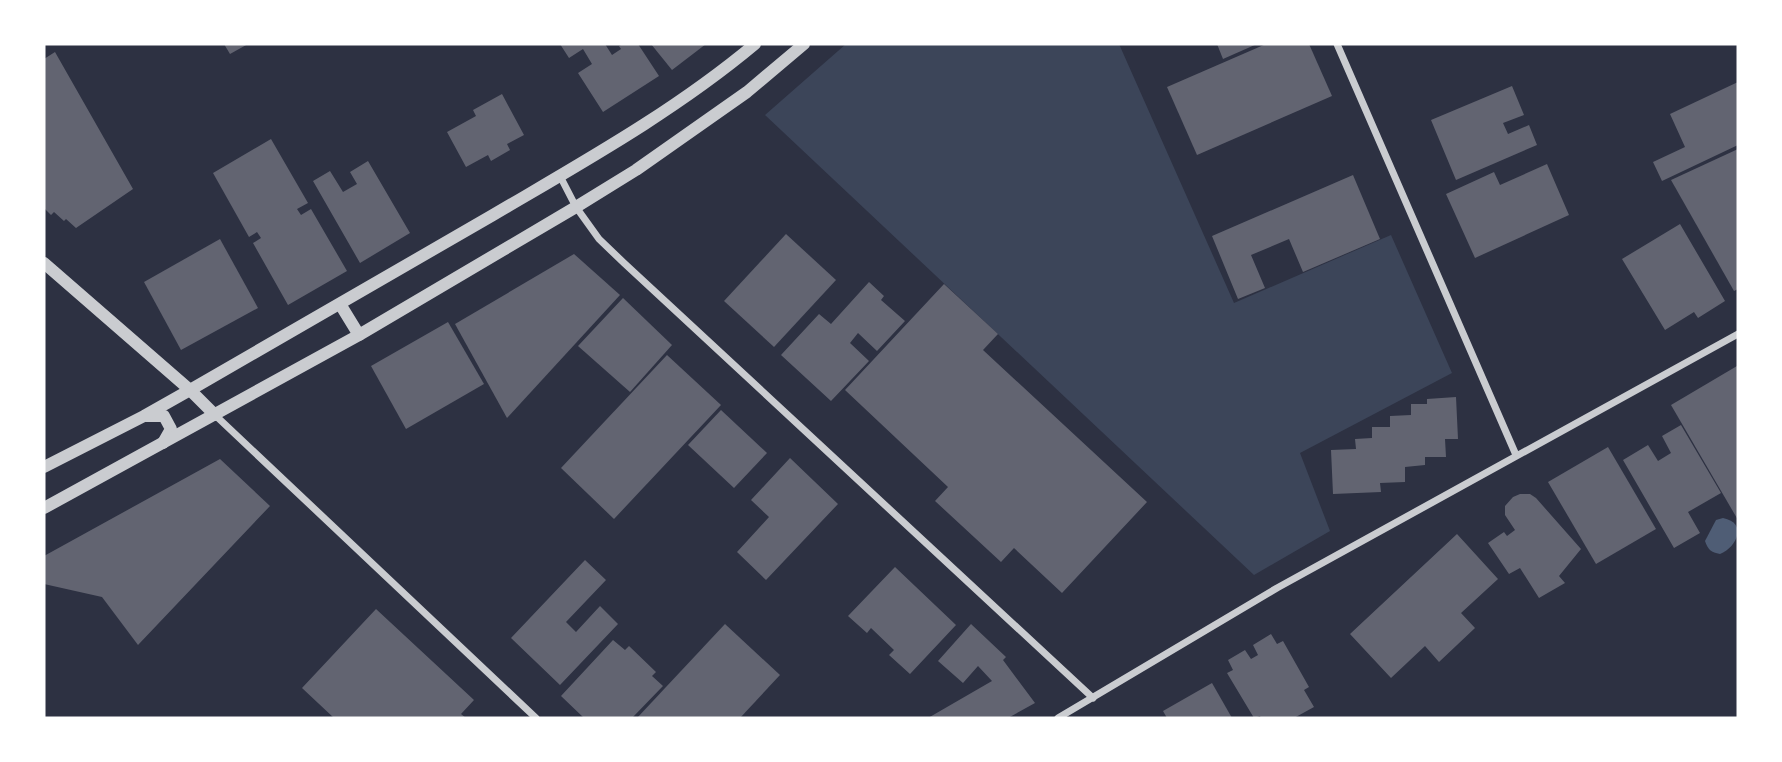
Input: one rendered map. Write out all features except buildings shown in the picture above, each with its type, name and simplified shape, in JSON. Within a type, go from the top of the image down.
[{"type":"street","points":[[44,467],[144,416],[560,176],[671,107],[755,44]]},
{"type":"street","points":[[44,508],[359,335],[576,207],[636,170],[747,92],[804,44]]},
{"type":"street","points":[[1337,44],[1516,455]]},
{"type":"street","points":[[560,176],[576,207],[599,239],[1093,698]]},
{"type":"street","points":[[44,263],[190,390],[536,718]]},
{"type":"street","points":[[340,304],[359,335]]},
{"type":"street","points":[[1058,718],[1277,588],[1738,334]]},
{"type":"street","points":[[144,416],[164,416],[171,429],[163,443]]},
{"type":"shaded area","points":[[846,44],[1119,44],[1234,303],[1391,235],[1452,373],[1300,453],[1330,531],[1254,575],[765,115]]},
{"type":"shaded area","points":[[1723,518],[1731,521],[1738,530],[1735,541],[1720,554],[1710,550],[1705,541],[1716,520]]}]
